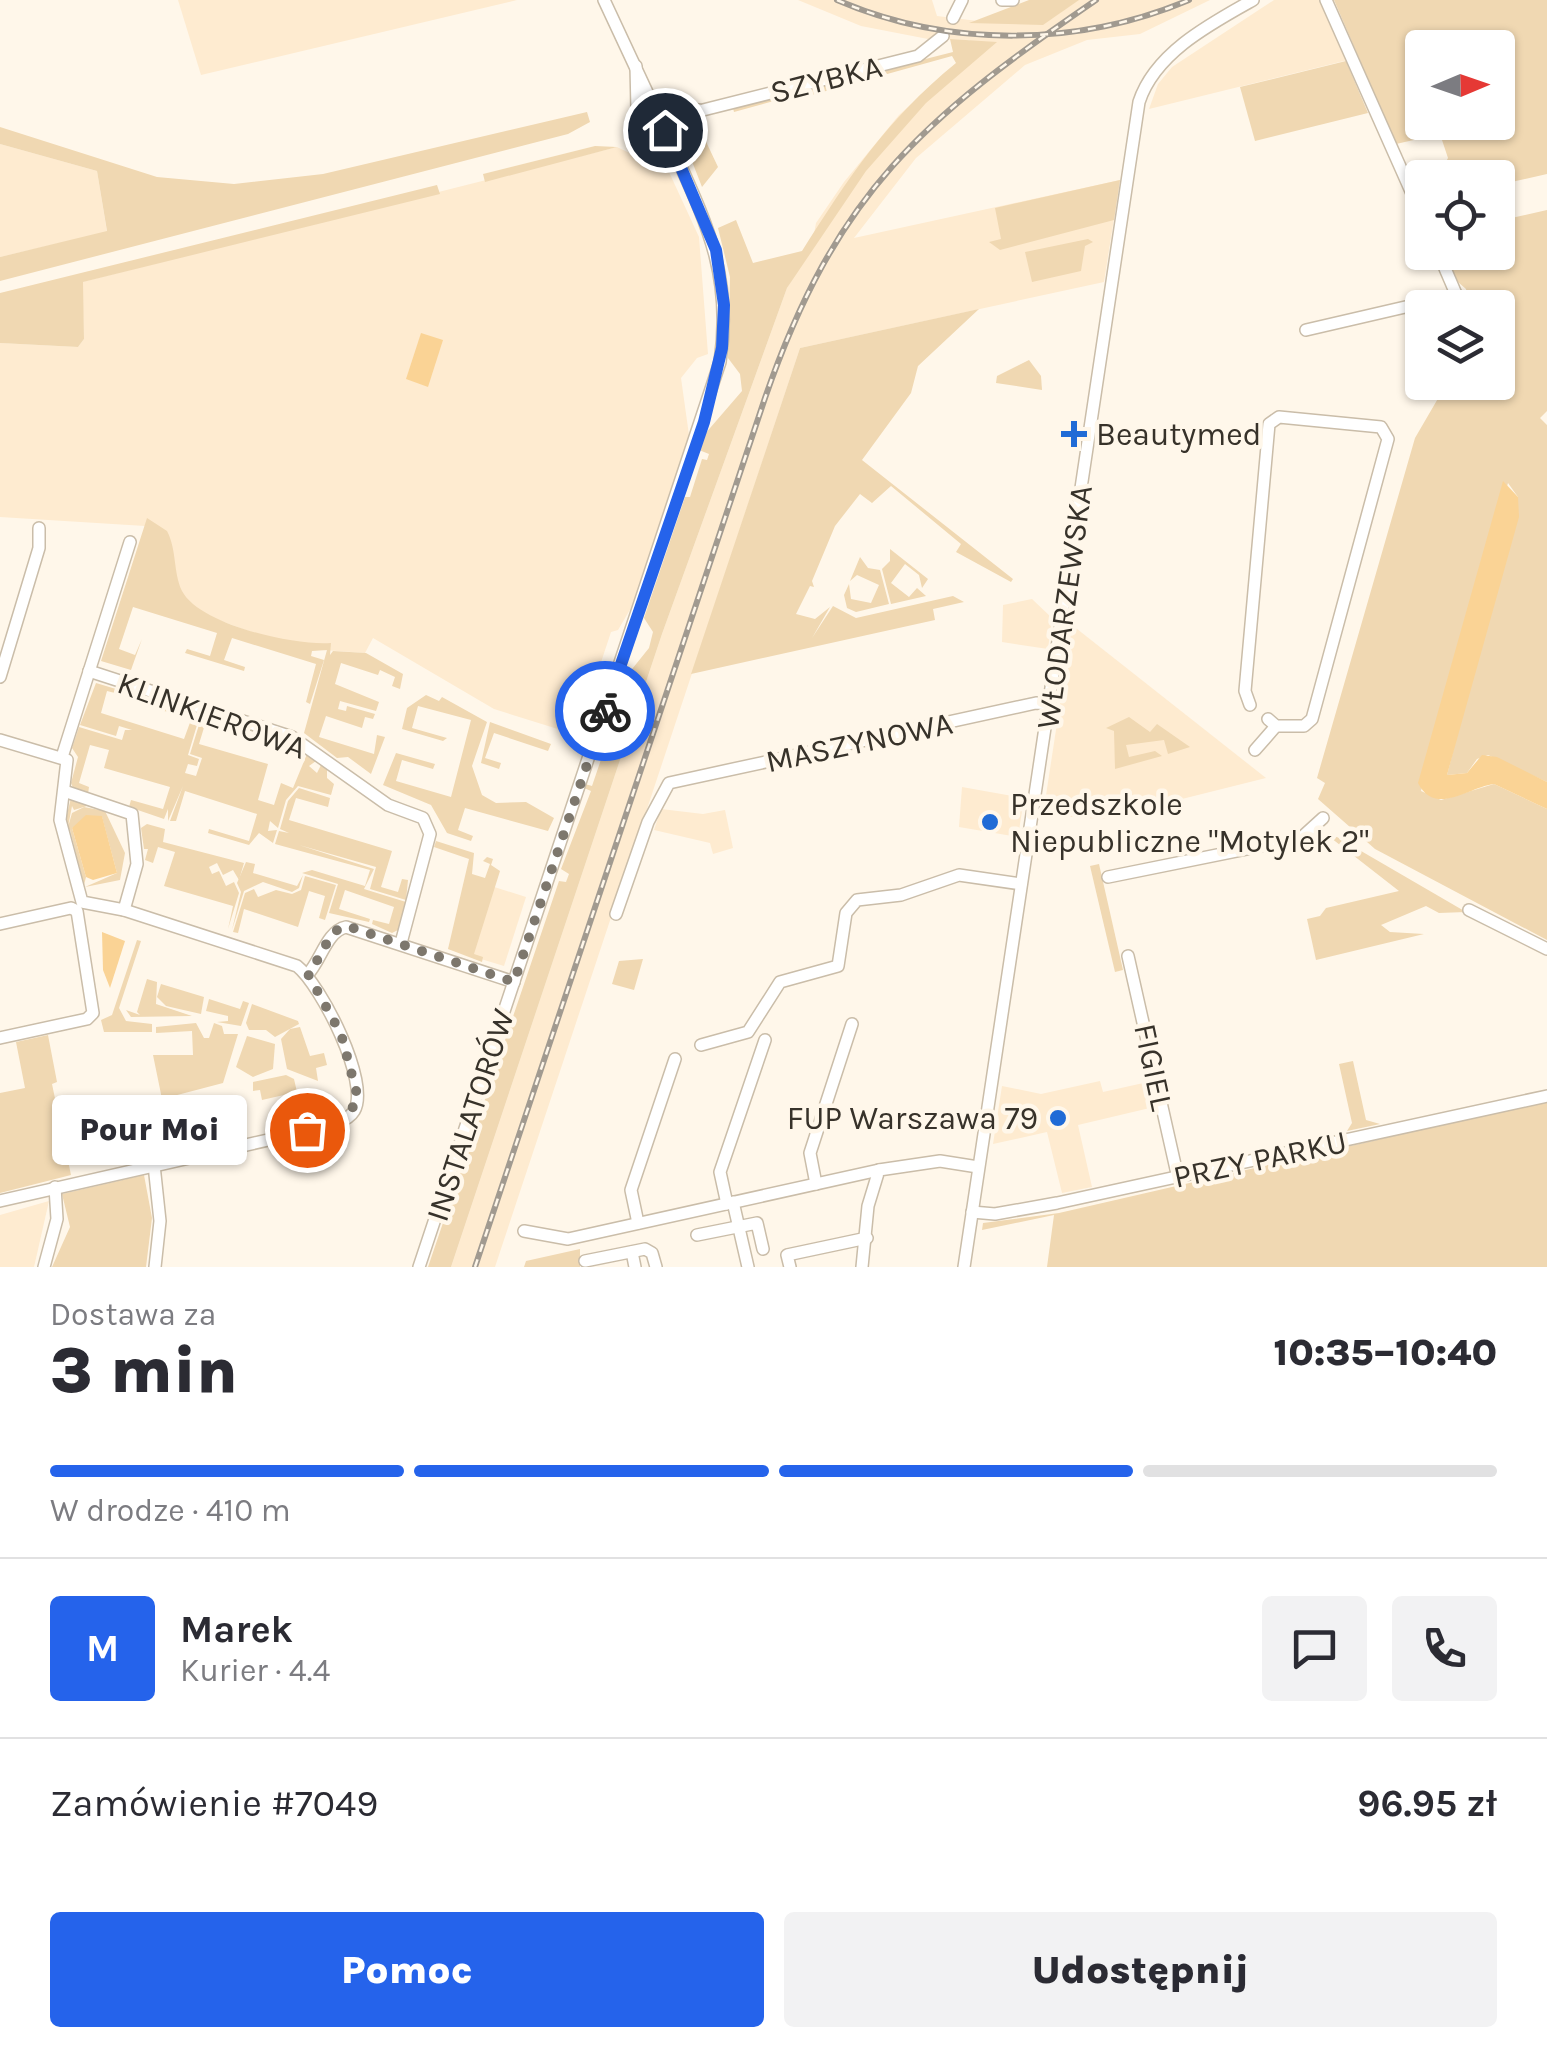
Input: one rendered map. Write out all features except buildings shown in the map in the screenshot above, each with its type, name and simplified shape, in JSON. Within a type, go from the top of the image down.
[{"type":"street","points":[[604,0],[666,128],[652,140]]},
{"type":"street","points":[[953,0],[952,18],[962,0]]},
{"type":"street","points":[[1002,0],[1013,0]]},
{"type":"street","name":"WŁODARZEWSKA","points":[[964,1267],[1139,102],[1162,62],[1252,0]]},
{"type":"street","points":[[1326,0],[1405,178]]},
{"type":"street","name":"SZYBKA","points":[[666,128],[703,110],[918,56],[942,36]]},
{"type":"street","points":[[636,66],[633,131],[652,140],[684,169]]},
{"type":"street","points":[[637,108],[657,107]]},
{"type":"street","name":"SZYBKA","points":[[657,107],[703,110]]},
{"type":"street","name":"INSTALATORÓW","points":[[419,1267],[704,422],[724,335],[719,261],[666,128]]},
{"type":"street","points":[[1306,330],[1405,306]]},
{"type":"street","points":[[1250,705],[1245,691],[1268,424],[1279,418],[1381,427],[1388,439],[1312,719],[1304,726],[1272,722],[1256,750]]},
{"type":"street","points":[[0,678],[39,548],[39,528]]},
{"type":"street","points":[[62,757],[130,542]]},
{"type":"street","name":"KLINKIEROWA","points":[[89,671],[292,736],[388,805],[424,818],[430,834],[401,943]]},
{"type":"street","name":"MASZYNOWA","points":[[616,914],[648,822],[669,782],[1036,703],[1050,704]]},
{"type":"street","points":[[0,740],[62,757],[69,766],[60,820],[76,894],[85,904],[124,910],[290,962],[308,974],[344,1044],[358,1098],[354,1112],[334,1125],[0,1202]]},
{"type":"street","points":[[64,791],[132,814],[136,864],[124,910]]},
{"type":"street","points":[[1108,877],[1301,838],[1323,818]]},
{"type":"street","points":[[701,1045],[748,1032],[780,982],[838,966],[847,909],[857,900],[902,895],[959,875],[1021,884]]},
{"type":"street","points":[[0,924],[71,908],[77,911],[94,1014],[78,1022],[0,1038]]},
{"type":"street","points":[[1469,910],[1547,949]]},
{"type":"street","points":[[308,974],[341,927],[514,982]]},
{"type":"street","name":"FIGIEL","points":[[1128,956],[1178,1178]]},
{"type":"street","points":[[816,1184],[810,1153],[852,1024]]},
{"type":"street","points":[[748,1267],[720,1172],[765,1040]]},
{"type":"street","points":[[638,1223],[632,1190],[675,1059]]},
{"type":"street","name":"PRZY PARKU","points":[[972,1212],[1007,1212],[1178,1178],[1547,1096]]},
{"type":"street","points":[[524,1231],[568,1239],[879,1170],[940,1161],[978,1167]]},
{"type":"street","points":[[154,1165],[160,1221],[155,1267]]},
{"type":"street","points":[[862,1267],[868,1206],[879,1170]]},
{"type":"street","points":[[44,1267],[57,1219],[55,1188]]},
{"type":"street","points":[[697,1235],[757,1223],[762,1249]]},
{"type":"street","points":[[790,1267],[787,1255],[867,1238]]},
{"type":"street","points":[[585,1261],[604,1262],[649,1250],[656,1267]]},
{"type":"street","points":[[632,1252],[635,1267]]},
{"type":"shaded area","points":[[178,0],[517,0],[201,75]]},
{"type":"shaded area","points":[[798,0],[932,0],[937,16],[978,21],[1056,0],[1210,0],[1140,34],[1087,40],[1025,65],[916,158],[854,238],[1120,180],[1104,282],[800,348],[495,1267],[451,1267],[662,634],[787,288],[812,245],[816,223],[844,182],[899,115],[961,60],[970,40],[928,39],[861,26]]},
{"type":"shaded area","points":[[1029,0],[1079,0],[1043,25],[969,23]]},
{"type":"shaded area","points":[[1274,0],[1319,0],[1348,60],[1149,109],[1158,84],[1172,67]]},
{"type":"shaded area","points":[[1334,0],[1547,0],[1547,174],[1515,181],[1515,160],[1447,160],[1442,140],[1515,140],[1515,30],[1405,30],[1405,140],[1414,140],[1396,144]]},
{"type":"shaded area","points":[[950,39],[997,42],[926,103],[866,171],[787,288],[662,634],[451,1267],[428,1267],[559,881],[566,882],[569,874],[561,869],[591,791],[584,788],[585,784],[592,786],[625,689],[620,684],[649,648],[653,632],[644,618],[685,497],[690,497],[702,459],[707,460],[709,454],[699,450],[704,435],[742,391],[740,374],[728,358],[730,277],[718,228],[736,220],[753,263],[802,251],[888,128],[956,63],[952,56],[790,101],[788,97],[734,112],[733,108],[953,52]]},
{"type":"shaded area","points":[[1346,61],[1368,113],[1255,141],[1240,87]]},
{"type":"shaded area","points":[[587,112],[590,122],[568,134],[0,281],[0,257],[107,231],[97,171],[0,144],[0,127],[157,177],[234,184],[323,174]]},
{"type":"shaded area","points":[[704,119],[700,129],[718,167],[702,187],[686,146],[691,126]]},
{"type":"shaded area","points":[[0,144],[97,171],[107,232],[0,257]]},
{"type":"shaded area","points":[[595,146],[617,147],[485,182],[483,174]]},
{"type":"shaded area","points":[[617,147],[669,172],[699,237],[708,354],[697,358],[681,378],[689,435],[631,608],[618,630],[611,632],[577,735],[494,709],[373,638],[365,653],[295,648],[128,587],[145,526],[0,517],[0,343],[78,347],[84,339],[82,282]]},
{"type":"shaded area","points":[[1120,180],[1114,220],[1000,250],[989,242],[1001,239],[995,208]]},
{"type":"shaded area","points":[[437,185],[440,194],[83,282],[84,339],[78,347],[0,343],[0,293]]},
{"type":"shaded area","points":[[1547,210],[1547,411],[1540,418],[1547,425],[1547,782],[1488,755],[1477,759],[1467,773],[1447,775],[1518,497],[1508,483],[1421,791],[1441,800],[1494,784],[1547,809],[1547,940],[1375,849],[1318,799],[1325,783],[1317,778],[1415,438],[1437,400],[1515,400],[1515,290],[1466,290],[1453,270],[1515,270],[1515,217]]},
{"type":"shaded area","points":[[1088,239],[1093,242],[1085,246],[1081,271],[1032,282],[1025,252]]},
{"type":"shaded area","points":[[979,309],[918,366],[911,393],[862,460],[1013,579],[1011,582],[956,552],[961,544],[891,486],[872,503],[860,494],[835,526],[812,581],[814,587],[810,586],[796,614],[815,619],[830,607],[812,638],[833,606],[856,618],[953,596],[964,602],[933,609],[935,620],[691,674],[800,348]]},
{"type":"shaded area","points":[[421,333],[443,340],[428,387],[406,379]]},
{"type":"shaded area","points":[[1029,360],[1041,376],[1042,390],[996,383],[997,376]]},
{"type":"shaded area","points":[[1503,481],[1518,497],[1519,517],[1447,775],[1467,773],[1482,755],[1497,757],[1547,782],[1547,809],[1494,784],[1443,799],[1425,793],[1418,783]]},
{"type":"shaded area","points":[[147,518],[167,531],[182,591],[208,614],[273,637],[331,643],[330,655],[333,651],[366,653],[403,674],[400,689],[392,686],[395,677],[380,670],[378,675],[341,663],[335,684],[379,702],[376,711],[340,701],[338,709],[346,711],[347,706],[375,714],[373,719],[365,717],[362,728],[326,716],[319,737],[374,754],[377,735],[385,737],[371,774],[348,757],[337,758],[304,733],[327,650],[312,651],[311,656],[324,660],[310,704],[306,702],[316,664],[232,638],[224,660],[245,667],[244,671],[185,653],[187,649],[210,656],[217,633],[133,607],[119,649],[135,655],[142,639],[131,670],[101,661]]},
{"type":"shaded area","points":[[890,549],[928,579],[922,588],[919,575],[905,564],[891,583],[909,597],[917,588],[926,596],[891,604],[882,569],[890,561]]},
{"type":"shaded area","points":[[860,557],[868,568],[880,570],[889,604],[856,612],[847,608],[844,595],[849,584],[851,599],[871,603],[879,585],[857,575],[850,581]]},
{"type":"shaded area","points":[[1032,599],[1052,618],[1048,649],[1002,642],[1003,605]]},
{"type":"shaded area","points":[[1072,625],[1266,778],[1102,819],[1043,815]]},
{"type":"shaded area","points":[[96,683],[116,689],[115,693],[107,691],[101,713],[184,739],[192,717],[150,708],[153,700],[200,715],[188,755],[199,759],[197,766],[188,764],[185,773],[196,776],[202,758],[190,754],[202,715],[238,726],[237,730],[206,721],[199,744],[268,764],[258,800],[274,805],[281,783],[293,788],[307,754],[316,761],[309,766],[317,773],[321,765],[327,769],[327,778],[334,784],[331,795],[298,786],[286,800],[278,828],[270,821],[268,831],[277,830],[273,843],[259,833],[249,845],[208,833],[209,829],[249,841],[257,814],[185,791],[176,821],[170,821],[183,786],[168,821],[168,809],[164,819],[129,807],[131,800],[163,809],[170,787],[104,768],[109,750],[90,745],[79,783],[89,787],[88,794],[74,790],[71,783],[78,757],[72,748],[79,727],[122,740],[125,730],[132,730],[119,726],[116,736],[80,725]]},
{"type":"shaded area","points":[[426,695],[439,701],[442,697],[487,722],[472,766],[482,795],[496,803],[526,802],[554,818],[548,831],[465,808],[458,830],[473,836],[471,841],[447,833],[431,805],[383,785],[396,753],[435,764],[433,769],[402,760],[396,781],[451,797],[471,720],[418,706],[412,728],[447,738],[443,741],[402,729],[407,708]]},
{"type":"shaded area","points":[[1129,717],[1150,732],[1157,724],[1190,747],[1168,754],[1164,740],[1126,745],[1129,757],[1155,751],[1162,756],[1115,769],[1114,731],[1106,728]]},
{"type":"shaded area","points":[[490,722],[551,744],[548,751],[494,733],[485,758],[501,763],[499,769],[481,763]]},
{"type":"shaded area","points":[[962,787],[1024,798],[1018,837],[959,827]]},
{"type":"shaded area","points":[[299,788],[330,798],[328,807],[296,798],[289,820],[392,851],[381,887],[398,892],[402,879],[408,880],[406,900],[370,889],[376,867],[299,845],[374,869],[364,889],[406,902],[398,930],[392,933],[372,924],[373,920],[389,924],[394,907],[345,890],[339,909],[370,919],[369,922],[329,913],[338,884],[302,873],[312,870],[365,886],[370,870],[275,844],[279,831],[289,833],[280,829],[288,801]]},
{"type":"shaded area","points":[[71,798],[121,812],[87,806],[74,810],[72,806],[68,827],[72,813],[84,807],[105,811],[125,853],[120,880],[85,887],[117,873],[102,817],[72,828],[86,877],[84,885],[70,830],[64,826]]},
{"type":"shaded area","points":[[661,809],[703,814],[725,810],[733,848],[713,854],[710,843],[654,830]]},
{"type":"shaded area","points":[[86,815],[102,816],[117,873],[93,880],[86,877],[72,828]]},
{"type":"shaded area","points":[[147,824],[165,829],[163,842],[244,863],[239,880],[233,870],[223,875],[217,863],[209,867],[212,874],[219,871],[226,886],[234,882],[239,893],[228,929],[233,906],[164,886],[175,852],[158,847],[153,863],[145,860],[148,849],[144,849],[141,828]]},
{"type":"shaded area","points":[[1337,837],[1466,912],[1439,913],[1426,906],[1381,925],[1390,932],[1424,934],[1316,960],[1307,919],[1320,916],[1326,908],[1399,891],[1331,838]]},
{"type":"shaded area","points":[[436,841],[474,853],[472,874],[485,878],[490,864],[483,861],[487,857],[493,859],[491,865],[500,871],[474,954],[483,957],[482,962],[448,949],[469,859],[434,847]]},
{"type":"shaded area","points":[[246,862],[255,864],[253,873],[297,886],[303,875],[299,888],[292,892],[263,882],[244,891],[232,930],[241,892],[237,883]]},
{"type":"shaded area","points":[[1099,864],[1123,970],[1115,972],[1090,866]]},
{"type":"shaded area","points":[[305,876],[336,885],[325,920],[319,918],[325,896],[309,891],[298,927],[244,909],[238,933],[233,932],[245,893],[254,889],[258,897],[276,890],[292,894],[301,890]]},
{"type":"shaded area","points":[[472,880],[526,897],[504,966],[448,949]]},
{"type":"shaded area","points":[[102,932],[125,941],[110,988],[103,970]]},
{"type":"shaded area","points":[[137,940],[141,941],[119,1008],[126,1021],[152,1024],[152,1032],[104,1032],[101,1020],[112,1015]]},
{"type":"shaded area","points":[[643,959],[634,990],[612,984],[619,961]]},
{"type":"shaded area","points":[[147,979],[157,982],[156,1004],[192,1016],[131,1017],[126,1010],[140,1015],[137,1012]]},
{"type":"shaded area","points":[[161,984],[204,997],[201,1014],[166,1006],[157,997]]},
{"type":"shaded area","points":[[209,999],[240,1009],[243,1001],[249,1003],[241,1026],[217,1022],[228,1021],[228,1016],[206,1011]]},
{"type":"shaded area","points":[[252,1004],[299,1024],[275,1037],[266,1030],[249,1030],[246,1023]]},
{"type":"shaded area","points":[[196,1023],[204,1038],[209,1038],[214,1023],[222,1026],[224,1034],[238,1034],[223,1083],[162,1099],[153,1055],[193,1055],[192,1031],[156,1033],[156,1027]]},
{"type":"shaded area","points":[[300,1027],[310,1056],[324,1053],[327,1065],[316,1068],[318,1081],[287,1069],[281,1039],[290,1029]]},
{"type":"shaded area","points":[[48,1035],[57,1082],[52,1084],[71,1175],[0,1193],[0,1093],[25,1088],[16,1042]]},
{"type":"shaded area","points":[[247,1036],[275,1044],[273,1069],[253,1077],[236,1067]]},
{"type":"shaded area","points":[[1353,1061],[1366,1120],[1380,1124],[1347,1131],[1352,1123],[1339,1064]]},
{"type":"shaded area","points":[[286,1075],[294,1079],[297,1092],[262,1100],[260,1090],[253,1091],[253,1082]]},
{"type":"shaded area","points":[[1100,1081],[1103,1092],[1148,1082],[1154,1107],[1078,1125],[1092,1187],[1062,1193],[1047,1132],[993,1144],[1002,1086],[1041,1094]]},
{"type":"shaded area","points":[[192,1095],[197,1116],[166,1123],[162,1101]]},
{"type":"shaded area","points":[[1547,1101],[1547,1267],[1047,1267],[1054,1215],[982,1230],[983,1223],[1059,1213]]},
{"type":"shaded area","points":[[144,1175],[152,1218],[146,1267],[52,1267],[70,1227],[62,1194]]},
{"type":"shaded area","points":[[49,1201],[34,1267],[0,1267],[0,1215]]},
{"type":"shaded area","points":[[580,1249],[580,1267],[524,1267],[526,1261]]},
{"type":"railway","points":[[837,0],[923,27],[1013,36],[1103,27],[1189,0]]},
{"type":"railway","points":[[475,1267],[792,327],[822,266],[855,213],[892,167],[981,84],[1096,0]]},
{"type":"way so far","points":[[307,1130],[346,1119],[354,1112],[358,1098],[341,1034],[308,974],[322,958],[332,934],[341,927],[353,928],[514,982],[605,711]]},
{"type":"place","name":"Beautymed","points":[[1074,434]]},
{"type":"place","name":"Przedszkole Niepubliczne \"Motylek 2\"","points":[[990,822]]},
{"type":"place","name":"FUP Warszawa 79","points":[[1058,1118]]},
{"type":"place","name":"Pour Moi","points":[[307,1130]]},
{"type":"route","points":[[605,711],[704,422],[722,348],[724,305],[716,250],[665,130]]}]
